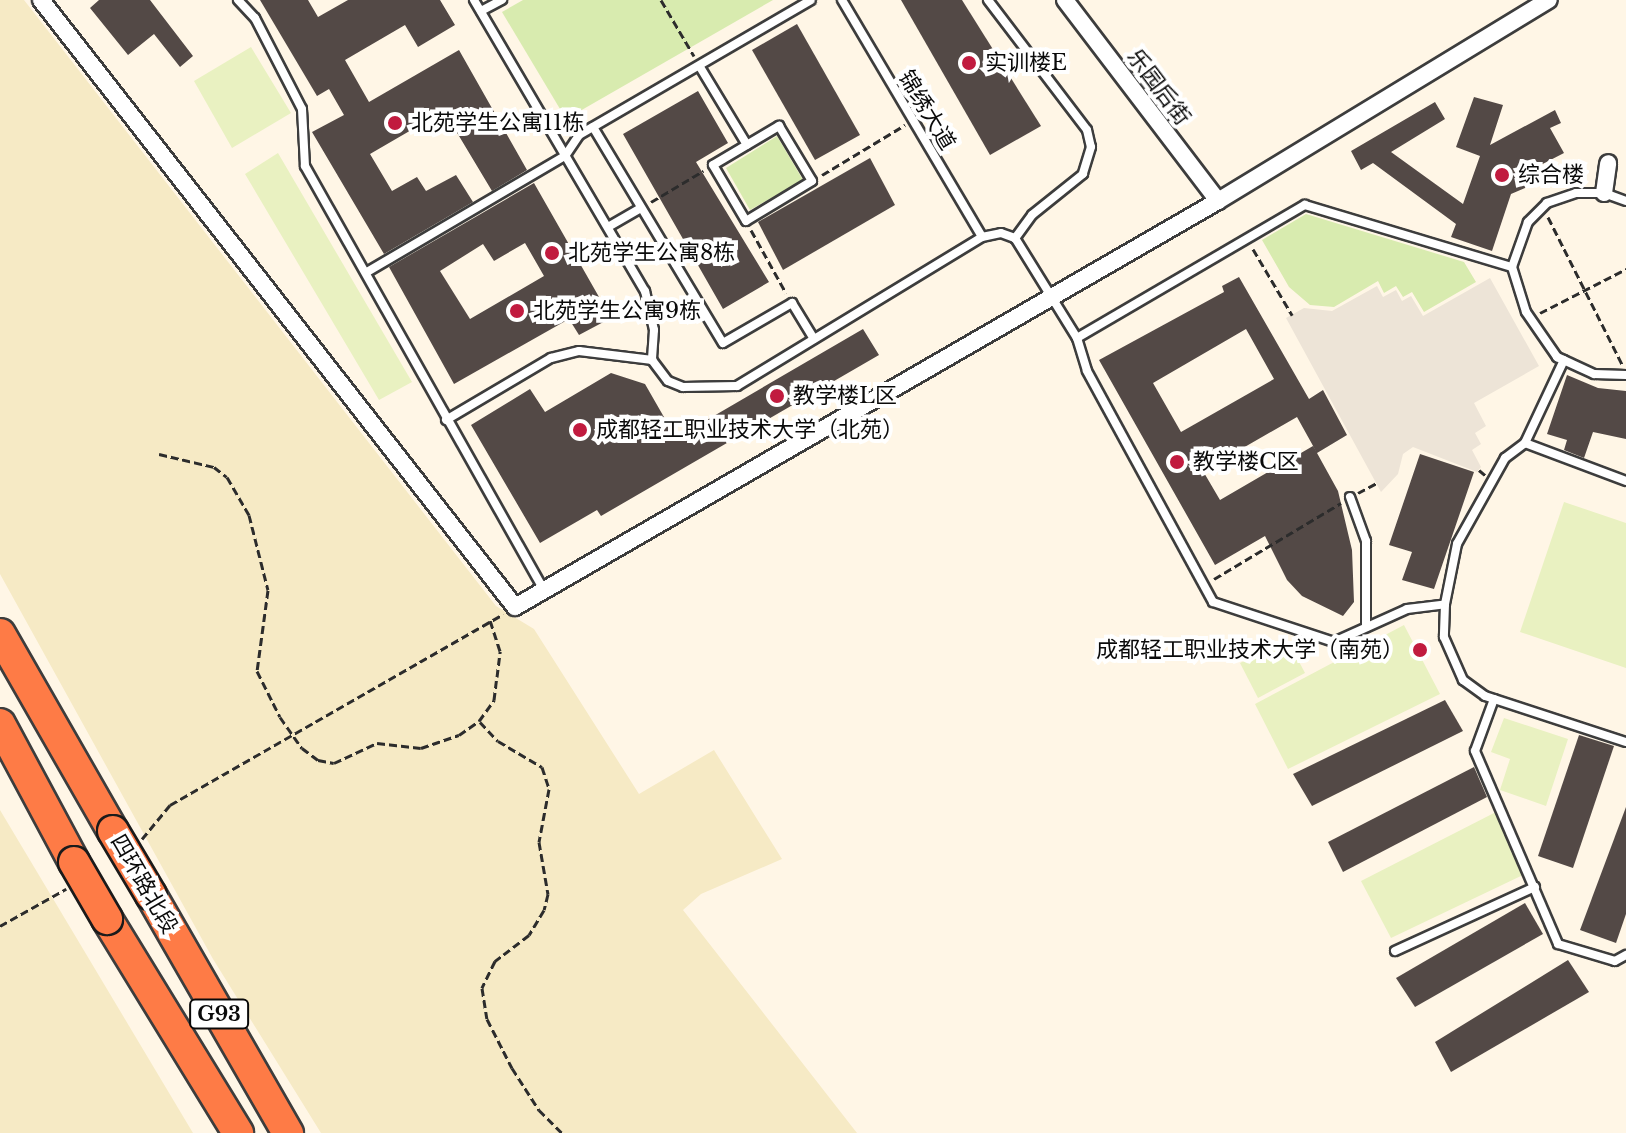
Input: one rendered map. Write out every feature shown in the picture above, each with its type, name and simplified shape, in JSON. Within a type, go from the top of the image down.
[{"type":"highway","name":"四环路北段","points":[[0,634],[124,838],[151,895],[288,1133]]},
{"type":"highway","name":"G93","points":[[0,724],[76,872],[238,1133]]},
{"type":"street","points":[[41,0],[515,607],[1218,201],[1549,0]]},
{"type":"street","name":"乐园后街","points":[[1065,0],[1218,201]]},
{"type":"street","points":[[1604,193],[1608,163]]},
{"type":"lane","points":[[238,0],[255,18],[302,109],[305,166],[544,590]]},
{"type":"lane","points":[[474,0],[645,291],[654,330],[652,360],[668,381],[717,390],[737,386],[982,237],[1001,233],[1015,238],[1053,296],[1077,338],[1087,371],[1213,602],[1334,642],[1407,609],[1445,604]]},
{"type":"lane","points":[[481,11],[502,0]]},
{"type":"lane","points":[[367,272],[565,156],[579,135],[811,0]]},
{"type":"lane","name":"锦绣大道","points":[[842,0],[982,237]]},
{"type":"lane","points":[[988,0],[1087,130],[1091,147],[1083,174],[1032,215],[1015,238]]},
{"type":"lane","points":[[700,67],[747,145]]},
{"type":"lane","points":[[779,126],[812,181],[746,221],[713,165],[747,145],[779,126]]},
{"type":"lane","points":[[593,127],[723,343],[792,303],[814,339]]},
{"type":"lane","points":[[1626,201],[1604,193],[1576,193],[1543,207],[1528,222],[1512,267],[1530,319],[1564,360],[1594,374],[1626,373]]},
{"type":"lane","points":[[1077,338],[1305,205],[1512,267]]},
{"type":"lane","points":[[608,227],[641,208]]},
{"type":"lane","points":[[446,420],[558,354],[591,350],[652,360]]},
{"type":"lane","points":[[1564,360],[1525,443],[1505,458],[1472,511],[1457,544],[1445,604],[1450,659],[1463,680],[1494,699],[1626,742]]},
{"type":"lane","points":[[1525,443],[1626,481]]},
{"type":"lane","points":[[1350,497],[1366,541],[1366,627]]},
{"type":"lane","points":[[1494,699],[1475,751],[1558,944],[1615,961],[1626,955]]},
{"type":"lane","points":[[1395,951],[1535,887]]},
{"type":"path","points":[[661,0],[700,67]]},
{"type":"path","points":[[812,181],[913,120]]},
{"type":"path","points":[[641,208],[713,165]]},
{"type":"path","points":[[1543,207],[1626,373]]},
{"type":"path","points":[[746,221],[792,303]]},
{"type":"path","points":[[1247,239],[1292,315]]},
{"type":"path","points":[[1530,319],[1626,269]]},
{"type":"path","points":[[159,454],[214,467],[227,477],[249,515],[268,590],[257,671],[264,694],[292,735],[318,760],[334,763],[377,743],[421,748],[459,735],[479,721],[494,700],[500,651],[490,621]]},
{"type":"path","points":[[1204,586],[1377,483]]},
{"type":"path","points":[[124,838],[154,829],[170,805],[515,607]]},
{"type":"path","points":[[479,721],[498,741],[542,767],[549,789],[539,842],[548,894],[544,910],[529,935],[495,961],[482,997],[487,1019],[512,1068],[539,1110],[562,1133]]},
{"type":"path","points":[[0,926],[76,872]]},
{"type":"shaded area","points":[[0,0],[24,0],[496,606],[534,629],[639,794],[714,750],[782,859],[701,894],[683,910],[857,1133],[321,1133],[213,959],[0,574]]},
{"type":"shaded area","points":[[1490,278],[1539,366],[1474,403],[1486,426],[1475,433],[1481,444],[1472,450],[1481,467],[1477,472],[1413,447],[1403,454],[1398,474],[1381,492],[1286,318],[1304,308],[1332,311],[1377,286],[1383,297],[1396,290],[1402,301],[1411,296],[1423,316]]},
{"type":"shaded area","points":[[0,810],[193,1133],[0,1133]]},
{"type":"green space","points":[[523,0],[773,0],[566,119],[502,12]]},
{"type":"green space","points":[[251,47],[291,113],[232,148],[194,81]]},
{"type":"green space","points":[[777,136],[803,180],[750,210],[726,168]]},
{"type":"green space","points":[[278,153],[412,382],[379,400],[245,174]]},
{"type":"green space","points":[[1306,214],[1464,262],[1476,282],[1424,312],[1412,292],[1403,297],[1396,286],[1384,293],[1378,281],[1334,307],[1310,305],[1289,287],[1262,240]]},
{"type":"green space","points":[[1564,502],[1626,523],[1626,668],[1520,632]]},
{"type":"green space","points":[[1404,625],[1440,694],[1288,769],[1255,704]]},
{"type":"green space","points":[[1287,639],[1305,673],[1258,698],[1240,663]]},
{"type":"green space","points":[[1504,718],[1568,739],[1546,806],[1500,790],[1510,759],[1491,752]]},
{"type":"green space","points":[[1496,812],[1523,875],[1391,938],[1361,881]]},
{"type":"building","points":[[99,0],[150,0],[193,56],[180,67],[154,34],[128,55],[90,8]]},
{"type":"building","points":[[260,0],[308,0],[318,17],[348,0],[440,0],[455,25],[418,47],[405,25],[345,60],[369,102],[459,50],[527,170],[492,191],[444,111],[370,154],[392,191],[417,177],[426,191],[456,175],[473,202],[384,254],[312,132],[344,115],[329,89],[317,96]]},
{"type":"building","name":"实训楼E","points":[[901,0],[962,0],[1041,126],[990,155]]},
{"type":"building","points":[[797,24],[860,135],[815,160],[752,50]]},
{"type":"building","points":[[698,91],[728,143],[696,162],[769,282],[723,309],[623,134]]},
{"type":"building","name":"综合楼","points":[[1474,97],[1503,105],[1490,145],[1555,110],[1561,123],[1550,128],[1564,153],[1531,170],[1525,188],[1511,194],[1492,251],[1451,237],[1456,224],[1373,163],[1361,170],[1351,151],[1435,102],[1445,119],[1391,152],[1463,204],[1480,156],[1456,147]]},
{"type":"building","points":[[870,158],[895,205],[783,270],[758,222]]},
{"type":"building","points":[[534,183],[611,318],[579,335],[569,319],[454,384],[389,267]],"holes":[[[525,243],[544,276],[470,319],[440,271],[483,244],[494,261]]]},
{"type":"building","points":[[1239,277],[1309,399],[1323,390],[1347,435],[1317,453],[1338,491],[1352,550],[1354,602],[1343,616],[1302,596],[1287,580],[1265,536],[1215,565],[1099,360],[1224,292],[1222,286]],"holes":[[[1246,329],[1274,379],[1181,432],[1153,383]],[[1297,417],[1317,453],[1313,446],[1220,500],[1203,471]]]},
{"type":"building","points":[[863,329],[879,355],[601,516],[597,510],[540,543],[471,425],[530,389],[545,412],[611,373],[645,384],[676,438]]},
{"type":"building","points":[[1567,375],[1598,388],[1626,391],[1626,439],[1593,432],[1584,458],[1564,450],[1567,440],[1547,434]]},
{"type":"building","points":[[1420,454],[1474,472],[1434,589],[1402,580],[1412,552],[1389,545]]},
{"type":"building","points":[[1445,700],[1463,731],[1312,806],[1293,774]]},
{"type":"building","points":[[1579,735],[1614,746],[1573,868],[1538,856]]},
{"type":"building","points":[[1474,767],[1487,797],[1343,872],[1328,842]]},
{"type":"building","points":[[1626,807],[1626,914],[1616,943],[1580,930]]},
{"type":"building","points":[[1525,903],[1543,934],[1415,1007],[1396,978]]},
{"type":"building","points":[[1568,960],[1589,992],[1451,1072],[1435,1042]]},
{"type":"place","name":"实训楼E","points":[[969,63]]},
{"type":"place","name":"北苑学生公寓11栋","points":[[395,123]]},
{"type":"place","name":"综合楼","points":[[1502,175]]},
{"type":"place","name":"北苑学生公寓8栋","points":[[552,253]]},
{"type":"place","name":"北苑学生公寓9栋","points":[[517,311]]},
{"type":"place","name":"教学楼L区","points":[[777,396]]},
{"type":"place","name":"成都轻工职业技术大学（北苑）","points":[[580,430]]},
{"type":"place","name":"教学楼C区","points":[[1177,462]]},
{"type":"place","name":"成都轻工职业技术大学（南苑）","points":[[1420,650]]}]
